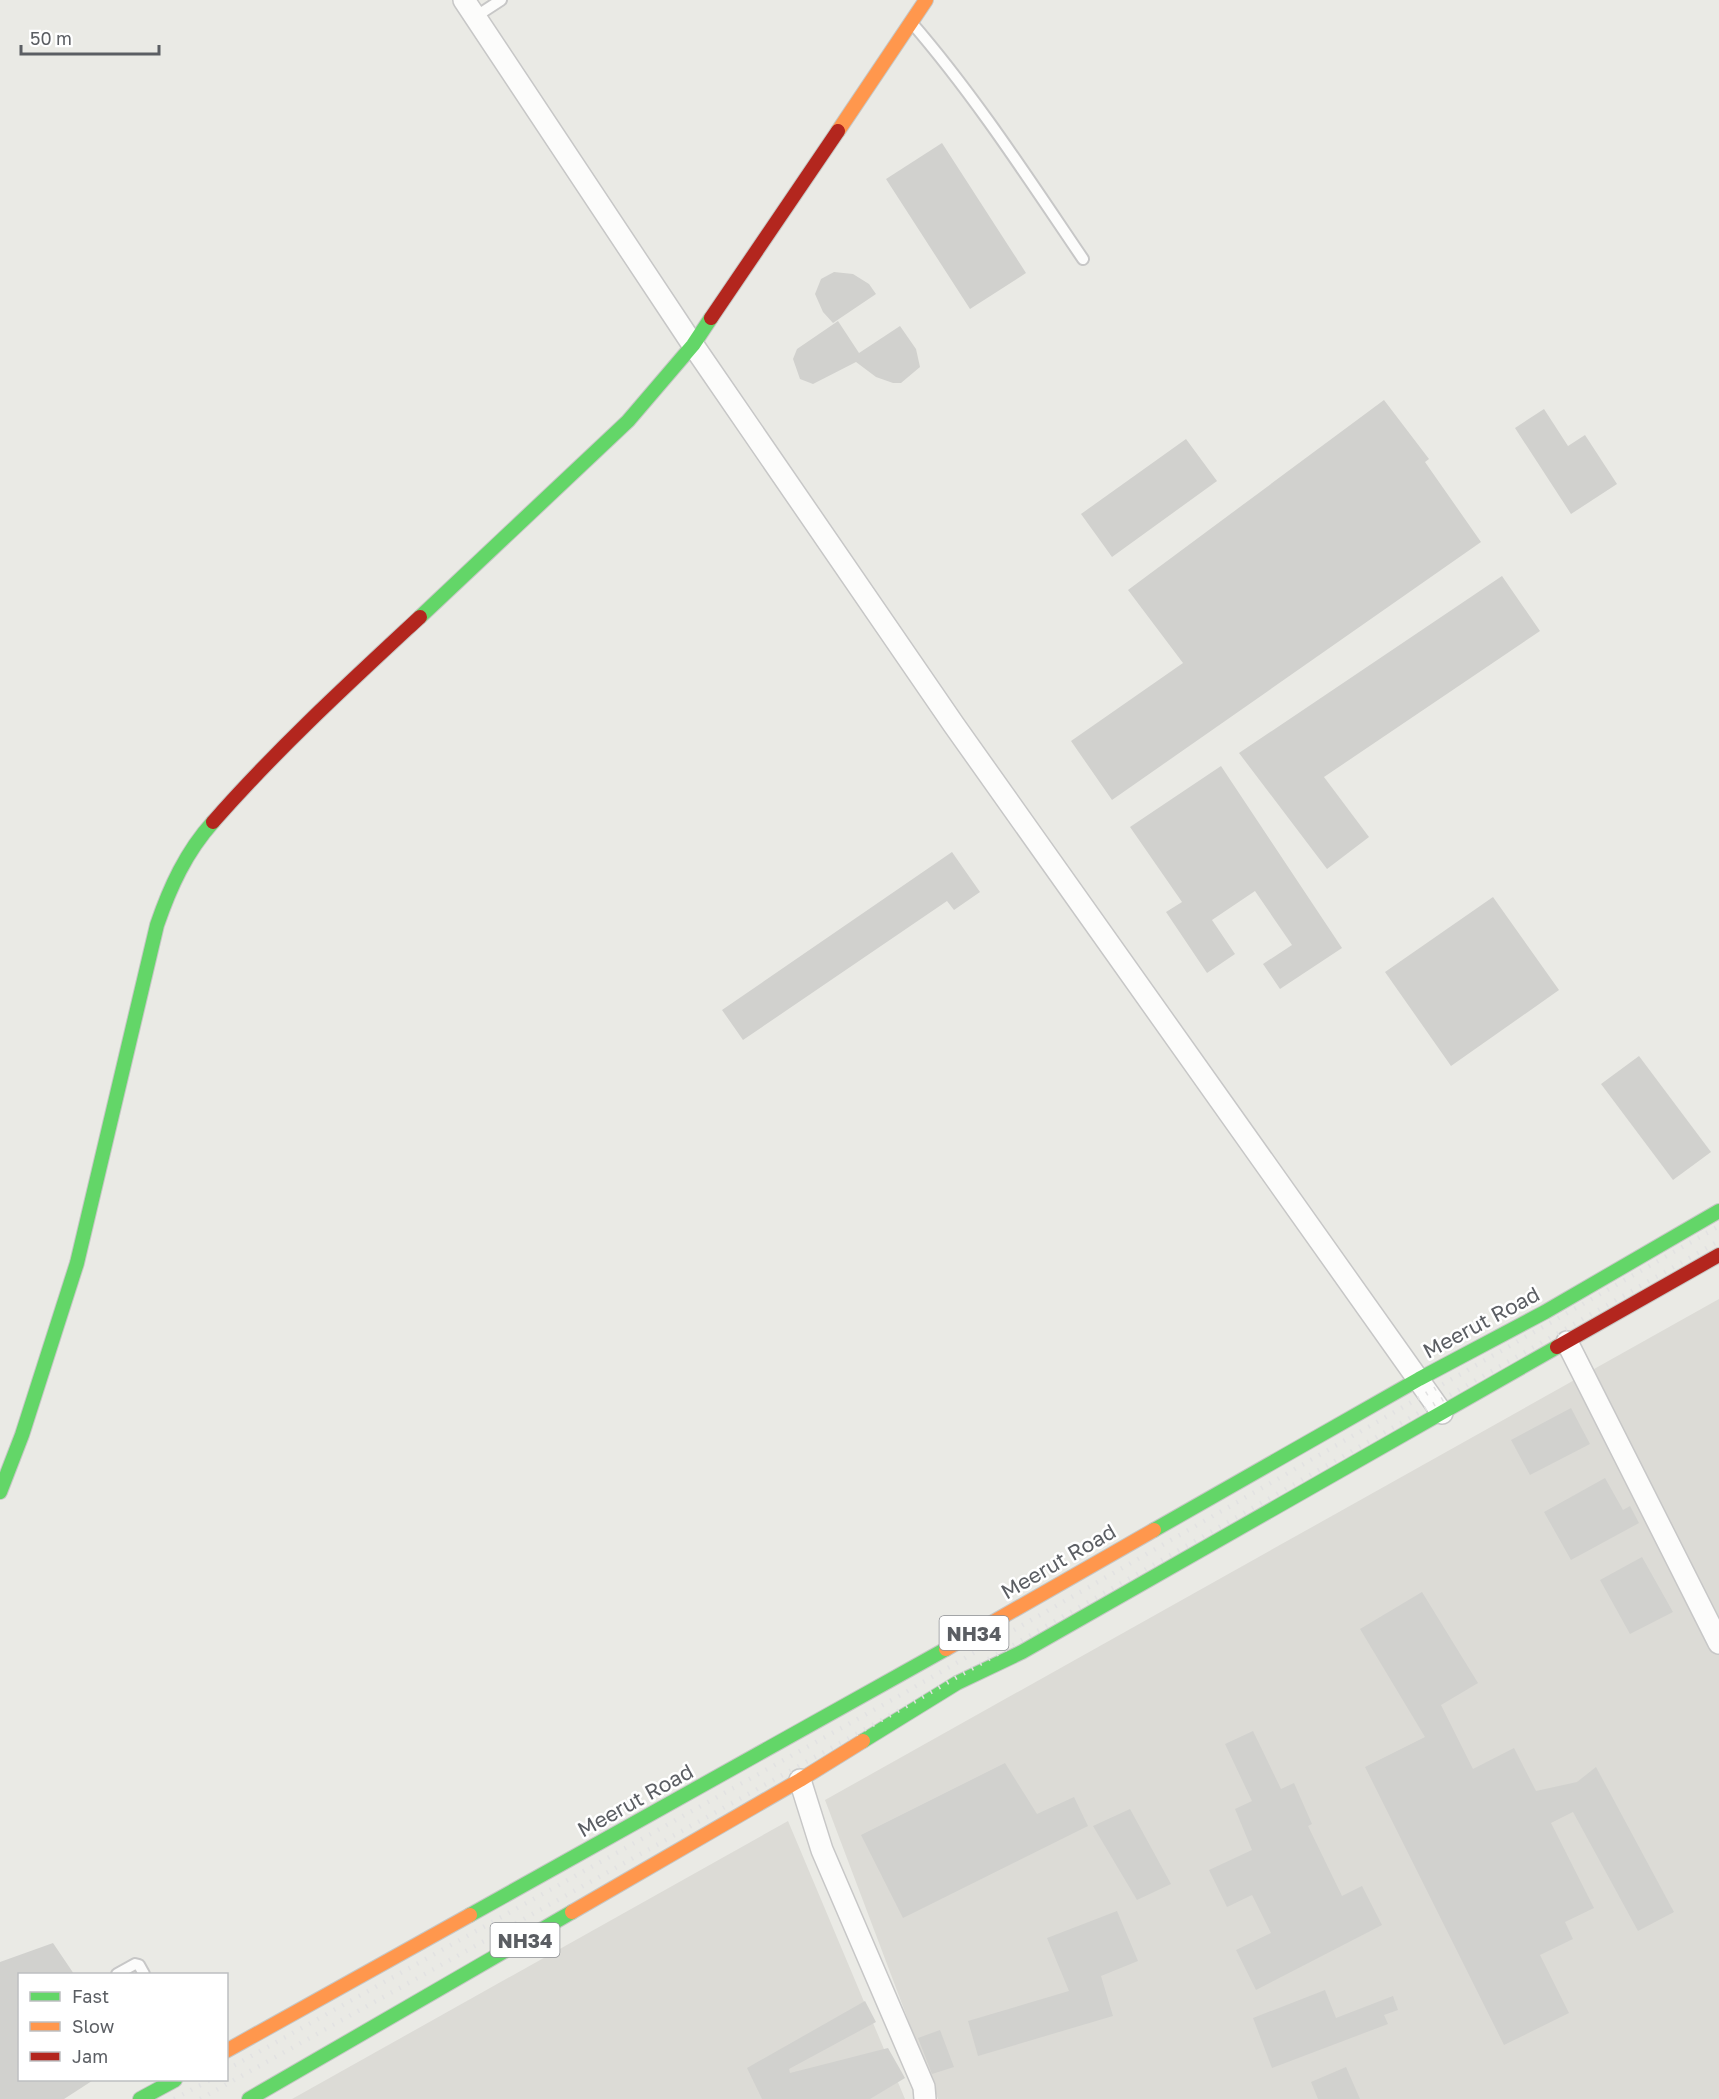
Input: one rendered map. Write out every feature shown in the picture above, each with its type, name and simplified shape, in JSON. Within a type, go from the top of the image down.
[{"type":"main road","points":[[0,1492],[22,1436],[77,1263],[157,925],[169,891],[185,860],[206,830],[247,783],[305,725],[628,422],[693,345],[926,0]]},
{"type":"main road","name":"Meerut Road","points":[[228,2050],[784,1742],[1419,1379],[1545,1312],[1719,1211]]},
{"type":"main road","name":"NH34","points":[[249,2099],[800,1780],[957,1683],[1022,1652],[1719,1255]]},
{"type":"main road","points":[[140,2099],[165,2082]]},
{"type":"street","points":[[469,9],[693,345],[954,725],[1442,1413]]},
{"type":"street","points":[[1567,1342],[1719,1643]]},
{"type":"street","points":[[800,1780],[822,1850],[924,2087],[925,2099]]},
{"type":"lane","points":[[469,9],[501,0]]},
{"type":"lane","points":[[911,22],[980,107],[1083,259]]},
{"type":"lane","points":[[119,1973],[135,1964],[143,1973]]},
{"type":"shaded area","points":[[1719,1299],[1719,2099],[938,2099],[825,1800]]},
{"type":"shaded area","points":[[788,1821],[905,2099],[292,2099]]},
{"type":"building","points":[[942,143],[1026,273],[970,309],[886,179]]},
{"type":"building","points":[[834,272],[853,274],[869,284],[876,294],[833,323],[823,312],[815,294],[821,279]]},
{"type":"building","points":[[838,321],[859,353],[900,326],[916,349],[920,367],[901,383],[893,383],[876,377],[856,362],[813,384],[800,379],[793,359],[797,349]]},
{"type":"building","points":[[1384,400],[1429,459],[1425,462],[1481,542],[1112,800],[1071,741],[1183,663],[1128,590]]},
{"type":"building","points":[[1544,409],[1568,446],[1585,435],[1617,484],[1571,514],[1515,428]]},
{"type":"building","points":[[1186,439],[1217,481],[1112,557],[1081,514]]},
{"type":"building","points":[[1502,576],[1540,631],[1324,777],[1369,837],[1327,869],[1239,753]]},
{"type":"building","points":[[1221,766],[1342,948],[1280,989],[1263,964],[1292,945],[1255,891],[1212,920],[1235,954],[1207,973],[1166,912],[1182,902],[1130,827]]},
{"type":"building","points":[[952,852],[980,892],[954,910],[947,901],[743,1040],[722,1010]]},
{"type":"building","points":[[1493,897],[1559,990],[1451,1066],[1385,972]]},
{"type":"building","points":[[1639,1056],[1711,1152],[1673,1180],[1601,1084]]},
{"type":"building","points":[[1571,1408],[1590,1444],[1530,1475],[1511,1440]]},
{"type":"building","points":[[1605,1478],[1623,1510],[1630,1506],[1639,1523],[1571,1560],[1544,1512]]},
{"type":"building","points":[[1642,1557],[1673,1612],[1630,1634],[1600,1580]]},
{"type":"building","points":[[1422,1592],[1478,1683],[1441,1705],[1473,1769],[1514,1748],[1536,1791],[1577,1782],[1596,1767],[1674,1912],[1638,1931],[1573,1812],[1551,1823],[1594,1908],[1565,1922],[1573,1939],[1540,1955],[1569,2013],[1504,2045],[1365,1767],[1425,1737],[1360,1629]]},
{"type":"building","points":[[1253,1731],[1281,1789],[1294,1783],[1312,1824],[1308,1826],[1342,1896],[1362,1886],[1382,1925],[1256,1990],[1236,1950],[1271,1933],[1252,1895],[1227,1907],[1209,1870],[1252,1850],[1235,1809],[1252,1801],[1225,1744]]},
{"type":"building","points":[[1005,1763],[1037,1814],[1074,1797],[1088,1826],[903,1918],[861,1835]]},
{"type":"building","points":[[1130,1809],[1171,1884],[1137,1900],[1093,1826]]},
{"type":"building","points":[[1117,1911],[1138,1961],[1101,1976],[1113,2016],[978,2056],[968,2021],[1069,1991],[1047,1938]]},
{"type":"building","points":[[53,1943],[73,1973],[18,1973],[18,2081],[92,2081],[64,2099],[0,2099],[0,1962]]},
{"type":"building","points":[[1325,1990],[1336,2018],[1393,1996],[1398,2010],[1384,2015],[1388,2024],[1272,2068],[1253,2018]]},
{"type":"building","points":[[865,2001],[876,2022],[789,2069],[790,2073],[888,2048],[905,2078],[870,2099],[762,2099],[747,2068]]},
{"type":"building","points":[[940,2030],[954,2067],[932,2074],[918,2038]]},
{"type":"building","points":[[1346,2067],[1360,2099],[1318,2099],[1311,2082]]},
{"type":"railway","points":[[228,2069],[897,1697],[1719,1226]]},
{"type":"railway","points":[[200,2099],[903,1708],[1719,1241]]},
{"type":"railway","points":[[174,2099],[208,2081]]},
{"type":"traffic: fast","points":[[420,617],[628,421],[693,345],[711,318]]},
{"type":"traffic: fast","points":[[0,1492],[22,1435],[77,1263],[157,925],[180,870],[203,833],[213,822]]},
{"type":"traffic: fast","points":[[1154,1530],[1419,1379],[1545,1312],[1719,1211]]},
{"type":"traffic: fast","points":[[863,1741],[957,1683],[1022,1652],[1557,1347]]},
{"type":"traffic: fast","points":[[470,1915],[946,1649]]},
{"type":"traffic: fast","points":[[249,2099],[572,1912]]},
{"type":"traffic: fast","points":[[140,2099],[173,2081]]},
{"type":"traffic: slow","points":[[838,131],[926,0]]},
{"type":"traffic: slow","points":[[946,1649],[1154,1530]]},
{"type":"traffic: slow","points":[[572,1912],[863,1741]]},
{"type":"traffic: slow","points":[[228,2050],[470,1915]]},
{"type":"traffic: jam","points":[[711,318],[838,131]]},
{"type":"traffic: jam","points":[[213,822],[288,742],[420,617]]},
{"type":"traffic: jam","points":[[1557,1347],[1719,1255]]}]
